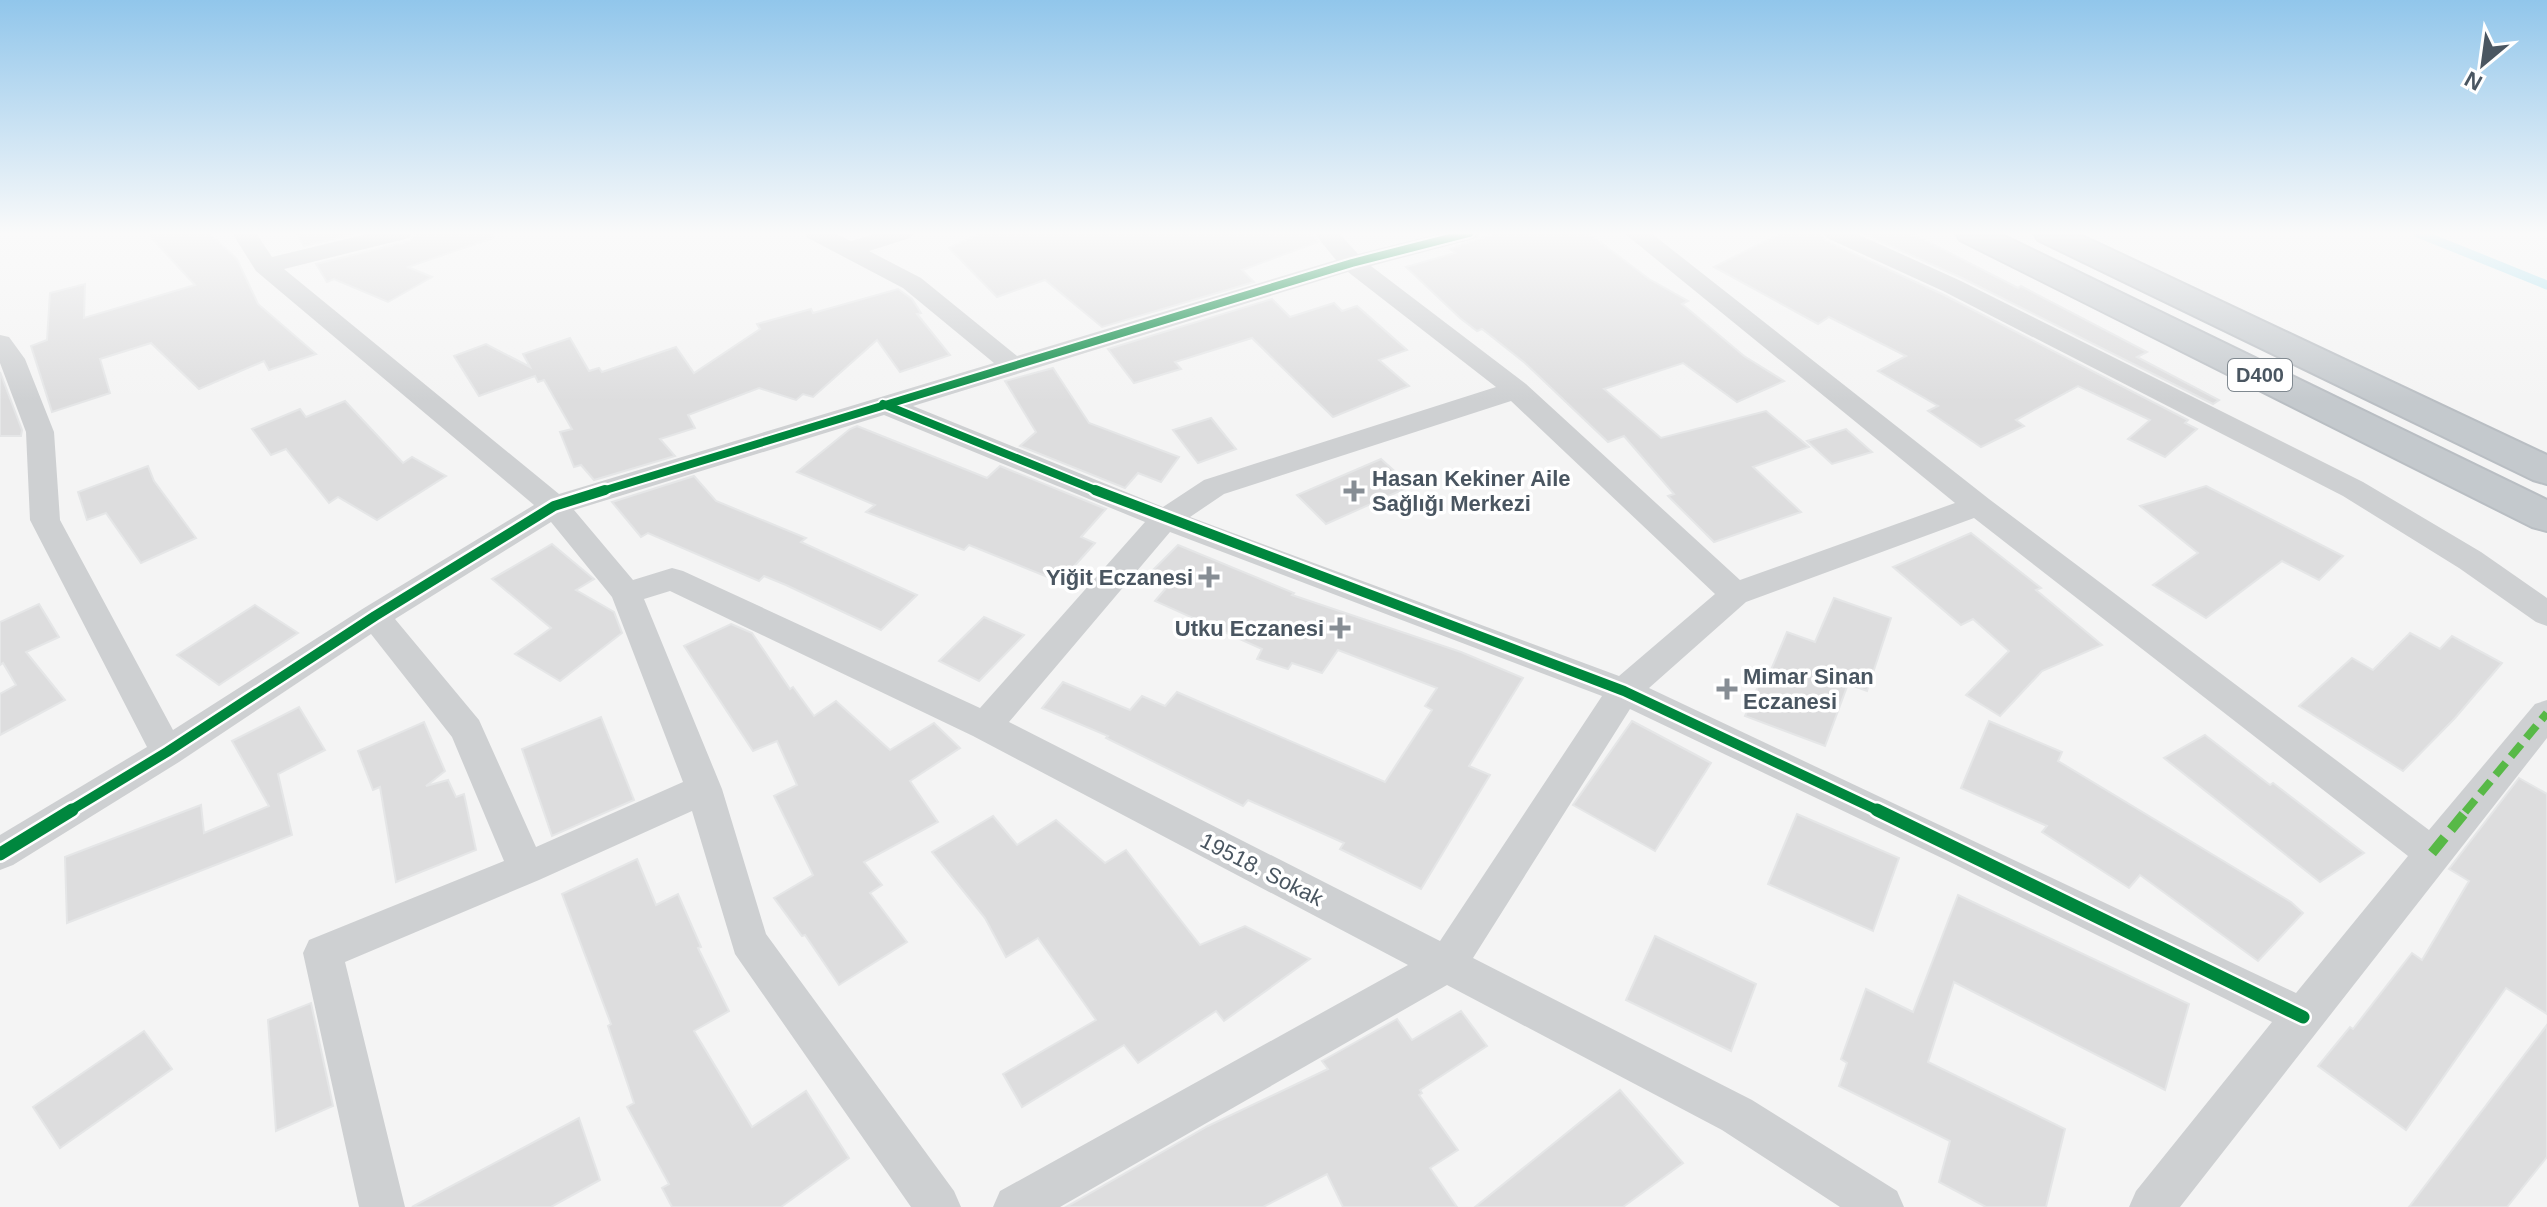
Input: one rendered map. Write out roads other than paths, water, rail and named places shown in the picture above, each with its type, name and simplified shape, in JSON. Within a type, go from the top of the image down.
[{"type":"highway","name":"D400","points":[[2086,289],[2547,517]]},
{"type":"highway","name":"D400","points":[[2168,289],[2547,471]]},
{"type":"street","points":[[293,289],[554,506],[626,593],[704,789],[749,942],[938,1207]]},
{"type":"street","points":[[920,289],[1012,365]]},
{"type":"street","points":[[0,854],[167,752],[375,616],[554,506],[1264,289]]},
{"type":"street","points":[[1386,289],[1516,390],[1735,594]]},
{"type":"street","points":[[1707,289],[1978,506],[2432,853]]},
{"type":"street","points":[[1959,289],[2353,489],[2470,560],[2547,614]]},
{"type":"street","points":[[0,343],[12,359],[40,432],[45,520],[167,752]]},
{"type":"street","points":[[985,726],[1165,519],[1214,487],[1516,390]]},
{"type":"street","points":[[883,404],[1165,519],[1624,691],[1961,850],[2303,1017]]},
{"type":"street","points":[[1016,1207],[1447,964],[1624,691],[1735,594],[1978,506]]},
{"type":"street","name":"19518. Sokak","points":[[626,593],[672,579],[985,726],[1737,1115],[1881,1207]]},
{"type":"street","points":[[375,616],[467,730],[526,869]]},
{"type":"street","points":[[2152,1207],[2547,713]]},
{"type":"street","points":[[382,1207],[323,953],[526,869],[704,789]]},
{"type":"place","name":"Hasan Kekiner Aile Sağlığı Merkezi","points":[[1354,491]]},
{"type":"place","name":"Yiğit Eczanesi","points":[[1209,577]]},
{"type":"place","name":"Utku Eczanesi","points":[[1340,628]]},
{"type":"place","name":"Mimar Sinan Eczanesi","points":[[1727,689]]}]
